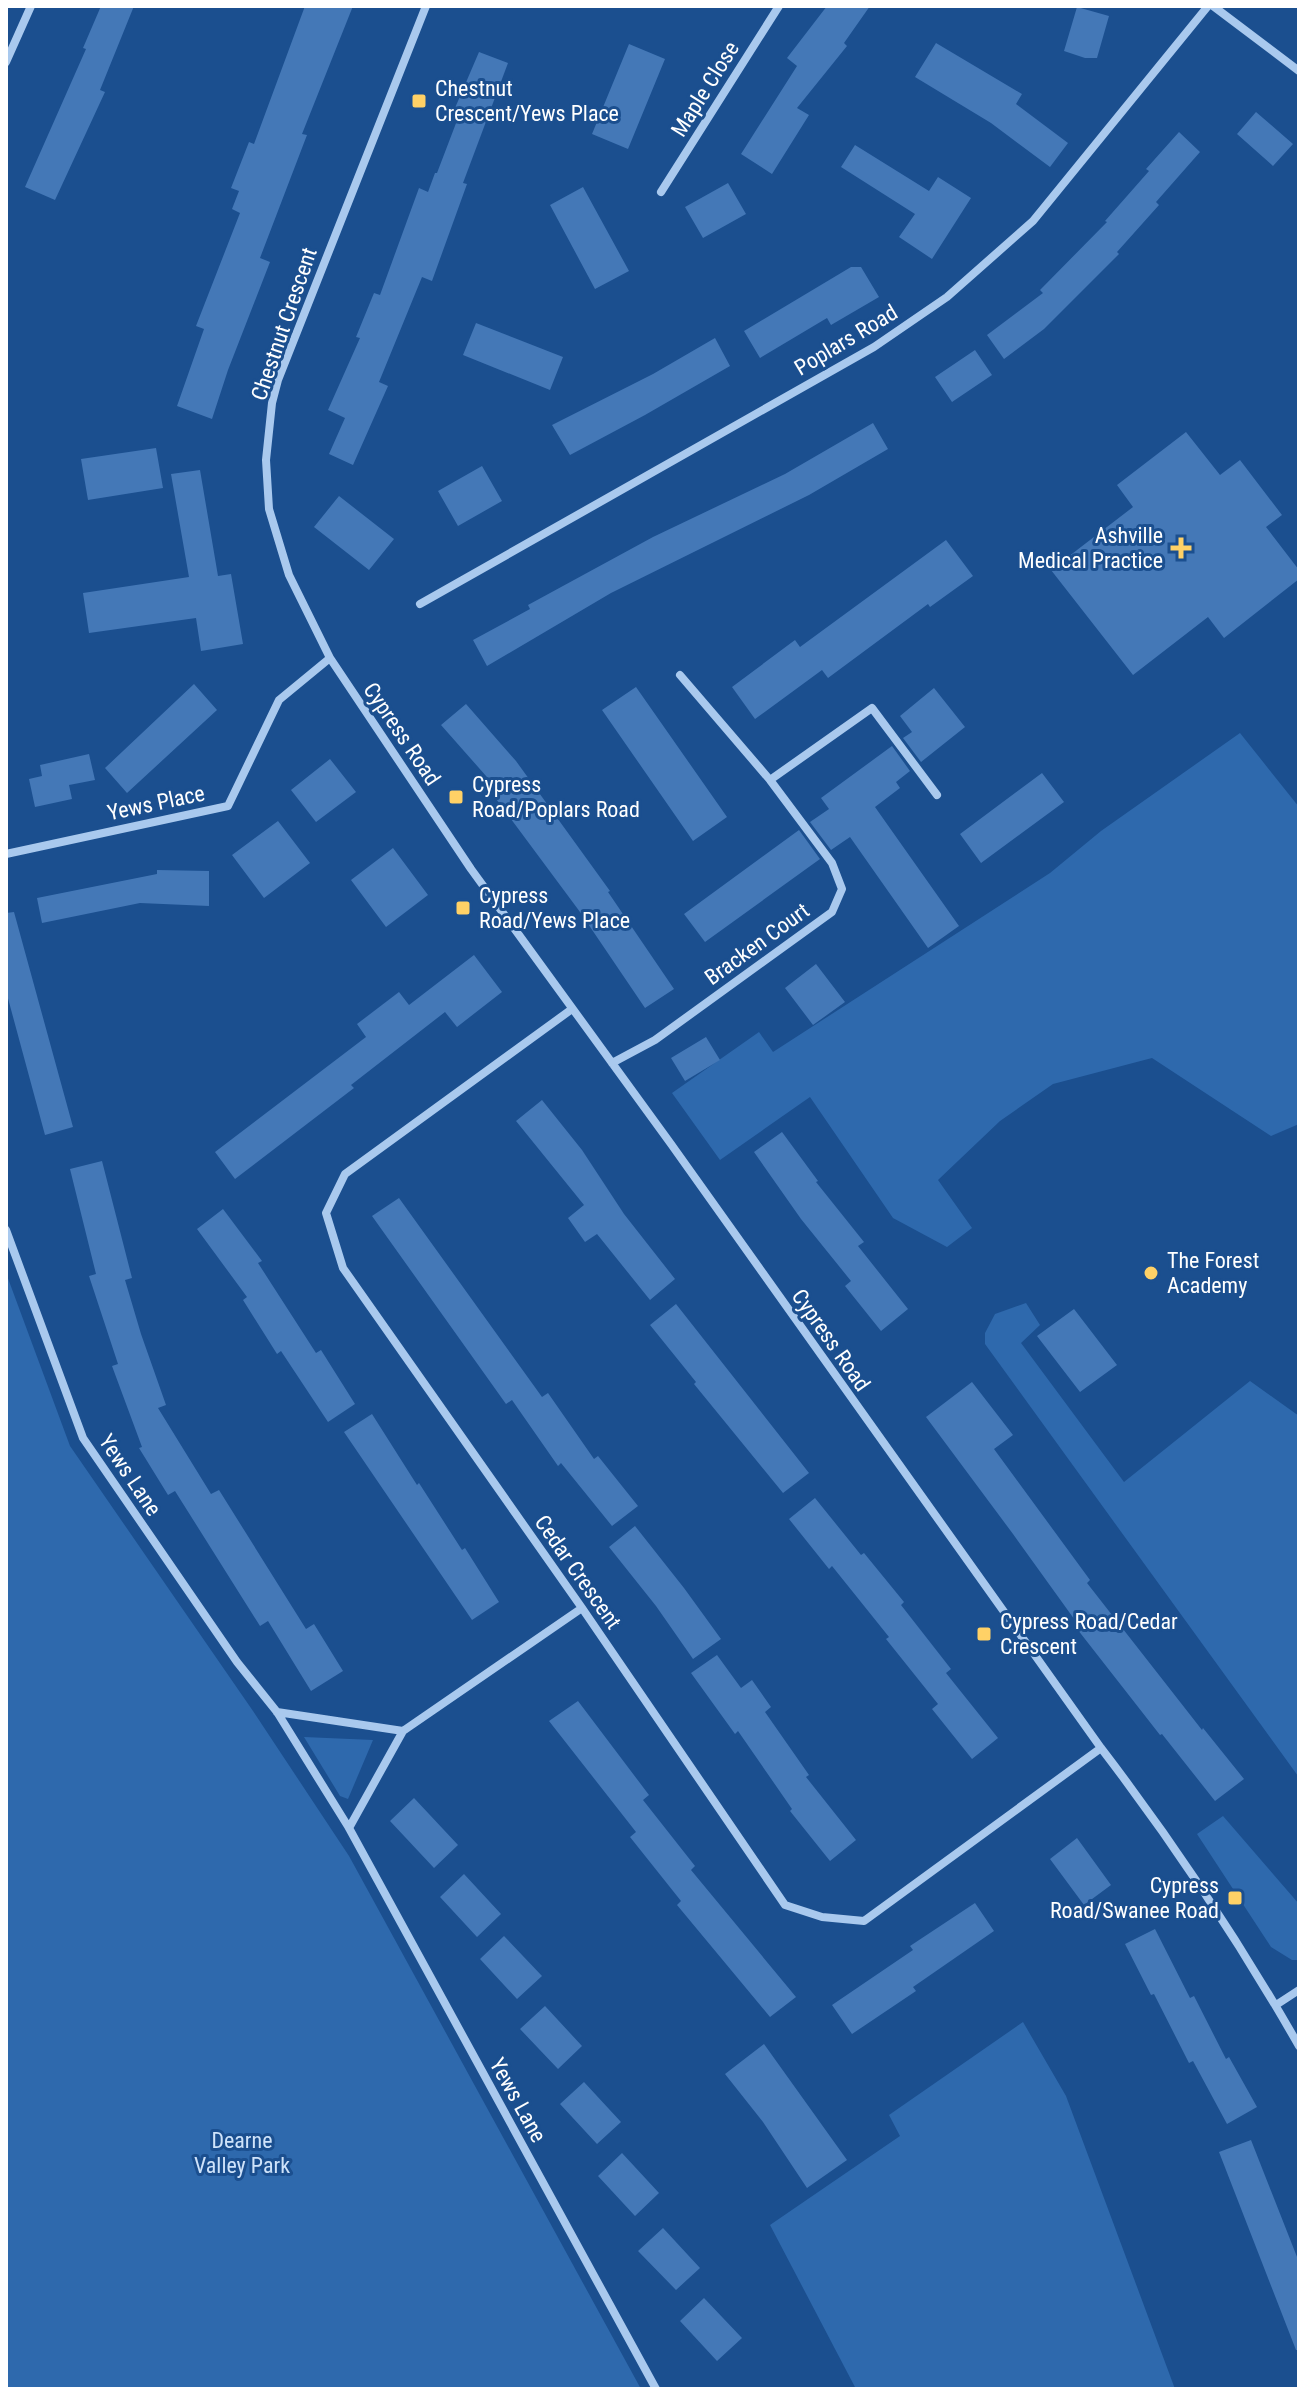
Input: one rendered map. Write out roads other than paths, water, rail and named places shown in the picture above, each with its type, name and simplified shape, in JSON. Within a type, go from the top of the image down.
[{"type":"street","points":[[6,62],[31,6]]},
{"type":"street","name":"Chestnut Crescent","points":[[330,658],[289,575],[269,509],[266,460],[272,403],[321,269],[426,6]]},
{"type":"street","name":"Maple Close","points":[[661,192],[779,6]]},
{"type":"street","points":[[1211,6],[1299,71]]},
{"type":"street","name":"Poplars Road","points":[[420,604],[874,347],[947,297],[1033,221],[1211,6]]},
{"type":"street","name":"Yews Place","points":[[6,854],[228,806],[279,700],[330,658]]},
{"type":"street","name":"Cypress Road","points":[[330,658],[471,869],[1144,1804],[1276,2005],[1299,2046]]},
{"type":"street","name":"Bracken Court","points":[[612,1063],[655,1040],[832,912],[842,889],[832,863],[770,780],[680,675]]},
{"type":"street","points":[[770,780],[872,708],[937,795]]},
{"type":"street","name":"Cedar Crescent","points":[[572,1009],[345,1174],[326,1213],[343,1268],[582,1608],[785,1905],[822,1917],[864,1921],[1101,1748]]},
{"type":"street","name":"Yews Lane","points":[[6,1230],[83,1438],[237,1662],[277,1712],[349,1828],[656,2389]]},
{"type":"street","points":[[349,1828],[403,1731],[582,1608]]},
{"type":"street","points":[[277,1712],[403,1731]]},
{"type":"street","points":[[1276,2005],[1299,1990]]},
{"type":"place","name":"Chestnut Crescent/Yews Place","points":[[419,101]]},
{"type":"place","name":"Ashville Medical Practice","points":[[1181,548]]},
{"type":"place","name":"Cypress Road/Poplars Road","points":[[456,797]]},
{"type":"place","name":"Cypress Road/Yews Place","points":[[463,908]]},
{"type":"place","name":"The Forest Academy","points":[[1151,1273]]},
{"type":"place","name":"Cypress Road/Cedar Crescent","points":[[984,1634]]},
{"type":"place","name":"Cypress Road/Swanee Road","points":[[1235,1898]]},
{"type":"park label","name":"Dearne Valley Park","points":[[242,2152]]}]
